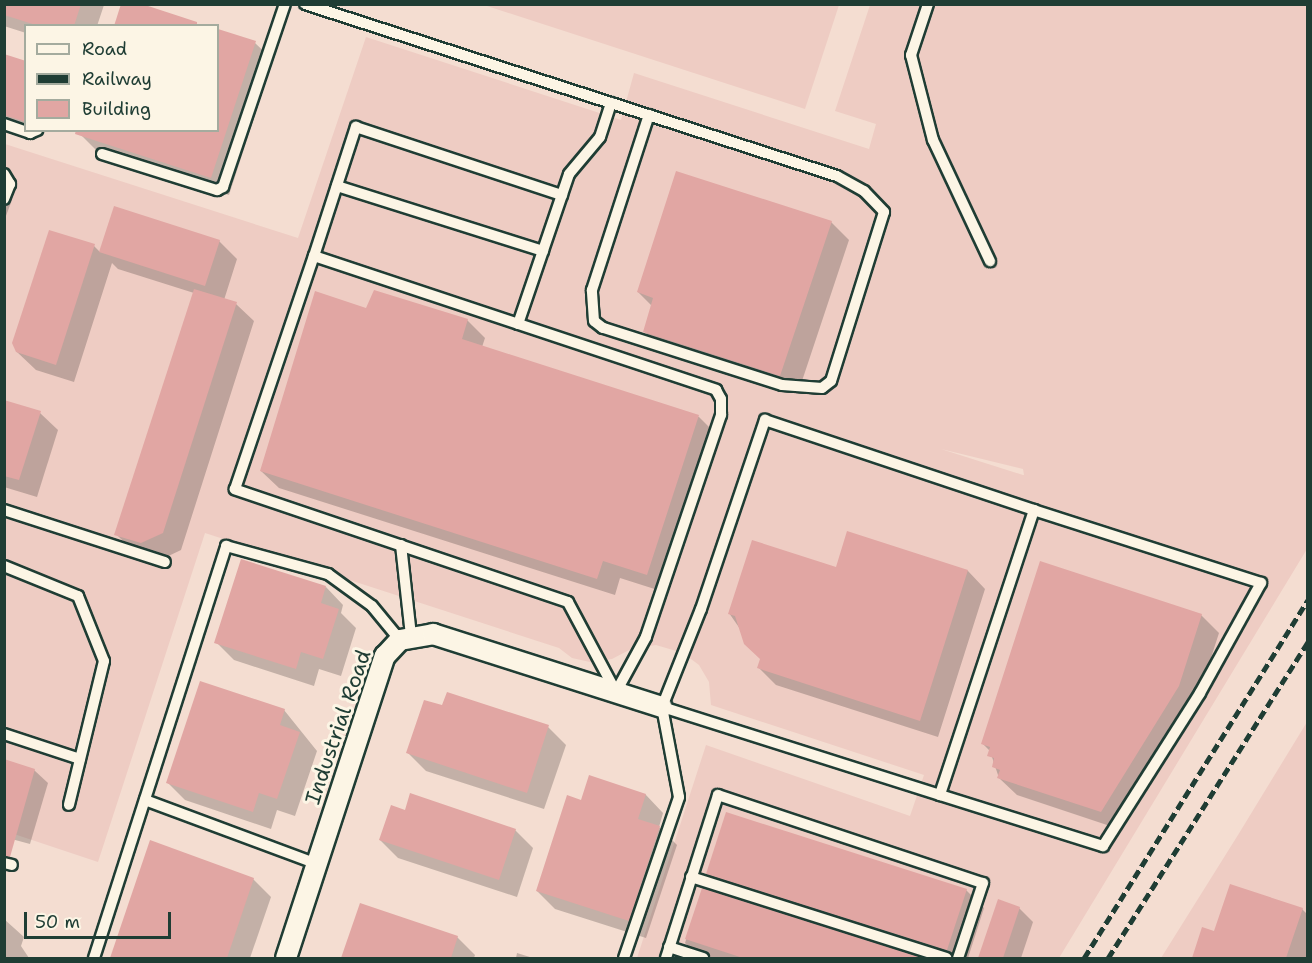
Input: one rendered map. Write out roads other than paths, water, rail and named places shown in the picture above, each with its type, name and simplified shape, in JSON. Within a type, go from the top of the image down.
[{"type":"street","points":[[405,638],[433,634],[662,707]]},
{"type":"street","name":"Industrial Road","points":[[286,958],[385,656],[405,638]]},
{"type":"lane","points":[[102,154],[217,190],[223,187],[285,4]]},
{"type":"lane","points":[[305,4],[837,176],[864,191],[884,212],[831,381],[822,388],[782,384],[603,328],[594,321],[592,290],[648,115]]},
{"type":"lane","points":[[928,4],[911,55],[933,140],[990,261]]},
{"type":"lane","points":[[518,324],[569,174],[600,137],[611,103]]},
{"type":"lane","points":[[4,124],[24,130]]},
{"type":"lane","points":[[562,195],[356,127],[235,489],[568,602],[616,692]]},
{"type":"lane","points":[[4,174],[10,184],[4,199]]},
{"type":"lane","points":[[337,186],[543,251]]},
{"type":"lane","points":[[314,256],[716,390],[721,399],[721,415],[646,637],[616,692]]},
{"type":"lane","points":[[624,958],[680,797],[662,707],[701,609],[765,420],[1261,583],[1200,693],[1103,846],[662,707]]},
{"type":"lane","points":[[4,510],[165,562]]},
{"type":"lane","points":[[940,795],[1034,510]]},
{"type":"lane","points":[[401,545],[405,638]]},
{"type":"lane","points":[[94,958],[226,546],[328,574],[372,606],[405,638]]},
{"type":"lane","points":[[4,566],[78,596],[104,661],[69,805]]},
{"type":"lane","points":[[4,734],[80,759]]},
{"type":"lane","points":[[703,958],[667,953],[718,795],[983,883],[958,958]]},
{"type":"lane","points":[[145,801],[317,864]]},
{"type":"lane","points":[[691,877],[946,958]]},
{"type":"railway","points":[[1084,958],[1308,600]]},
{"type":"railway","points":[[1108,958],[1308,642]]}]
